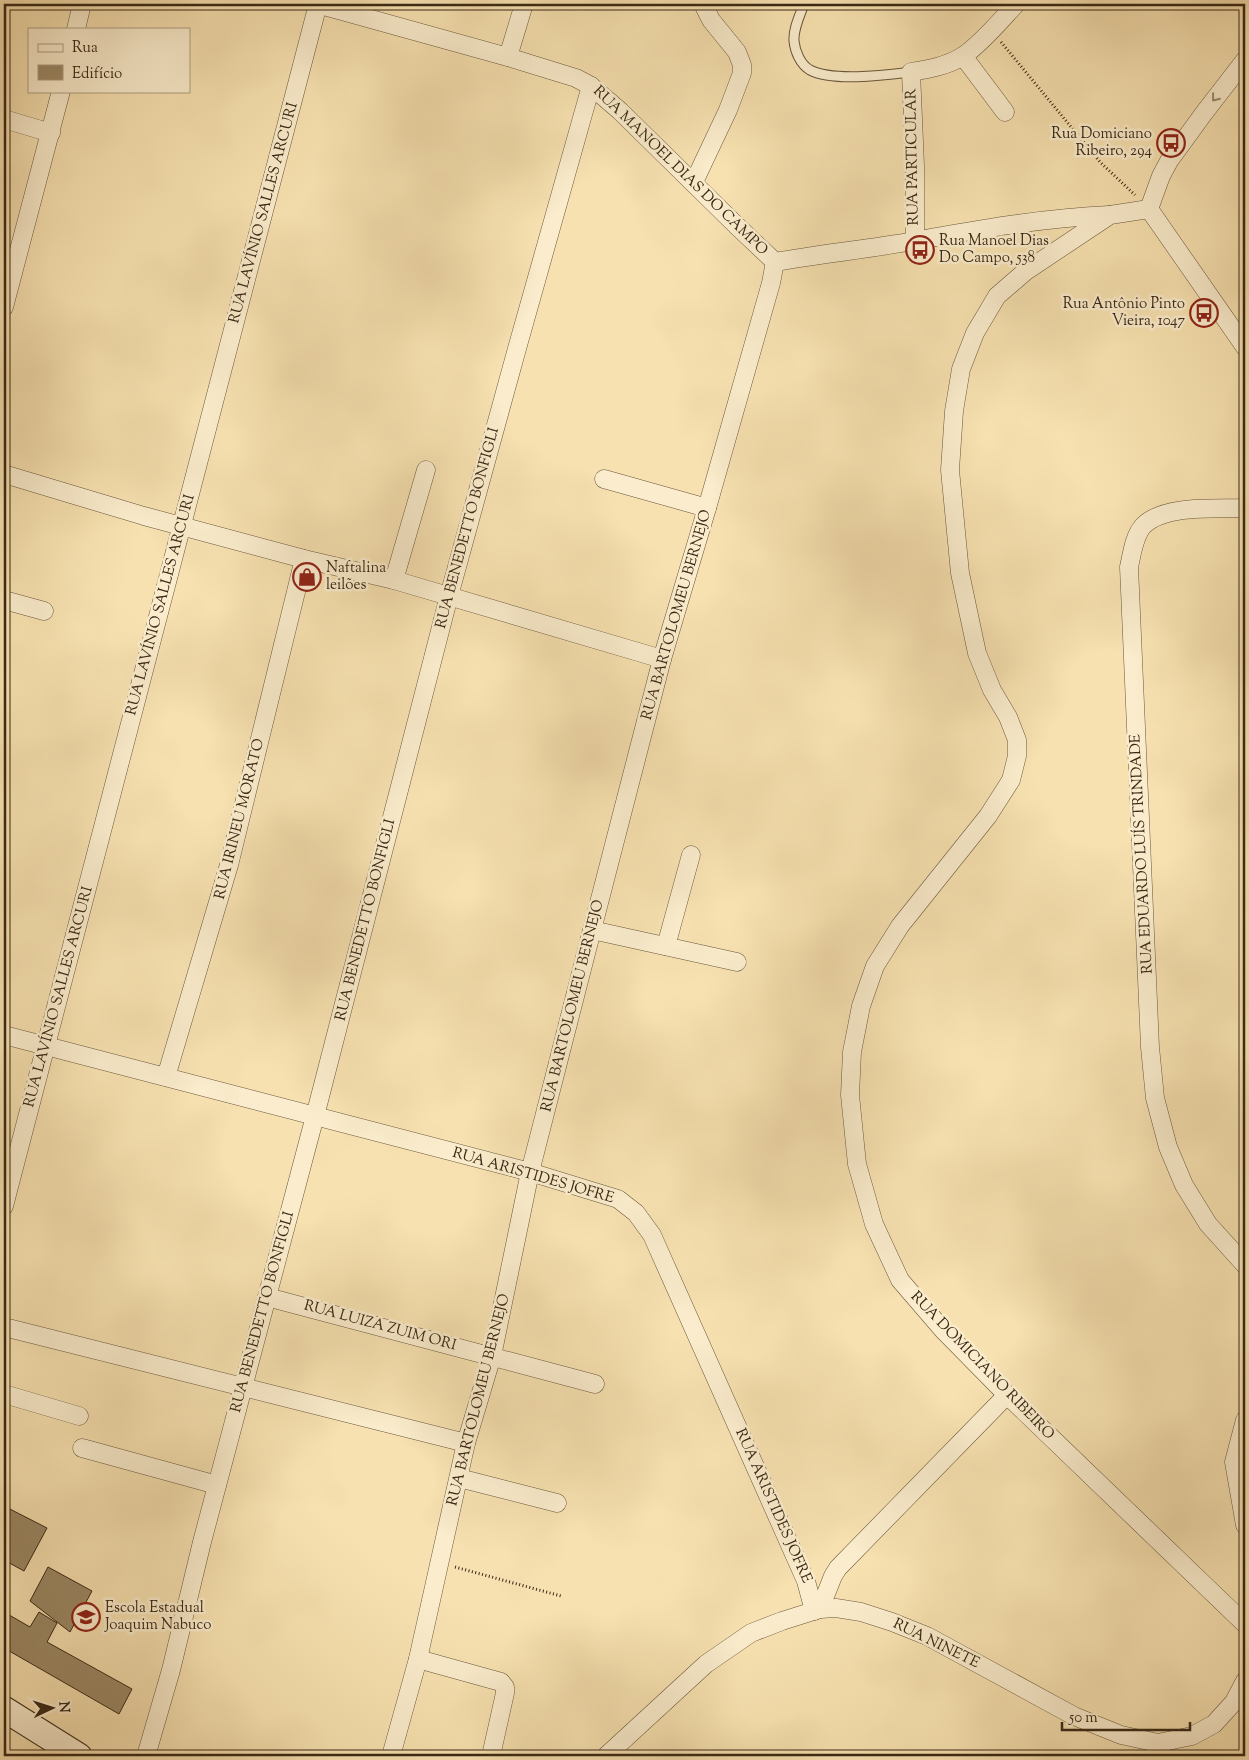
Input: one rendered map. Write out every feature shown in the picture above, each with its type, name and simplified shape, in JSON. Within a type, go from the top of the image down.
[{"type":"street","points":[[76,28],[82,4]]},
{"type":"street","name":"RUA MANOEL DIAS DO CAMPO","points":[[317,4],[508,57],[576,78],[592,86],[620,110],[775,262],[915,241],[994,226],[1063,217],[1110,215]]},
{"type":"street","name":"RUA LAVÍNIO SALLES ARCURI","points":[[4,1206],[317,4]]},
{"type":"street","points":[[508,57],[524,4]]},
{"type":"street","points":[[694,182],[728,110],[742,73],[742,65],[737,52],[710,20],[703,4]]},
{"type":"street","points":[[911,72],[937,67],[963,56],[1016,4]]},
{"type":"street","points":[[963,56],[1005,112]]},
{"type":"street","points":[[1245,60],[1169,161],[1161,176],[1149,209],[1245,347]]},
{"type":"street","name":"RUA PARTICULAR","points":[[911,72],[915,166],[915,241]]},
{"type":"street","name":"RUA BENEDETTO BONFIGLI","points":[[146,1756],[171,1670],[217,1485],[315,1116],[449,596],[592,86]]},
{"type":"street","points":[[4,307],[61,92]]},
{"type":"street","points":[[4,119],[51,133]]},
{"type":"street","name":"RUA DOMICIANO RIBEIRO","points":[[1149,209],[1110,215],[1026,271],[997,296],[975,333],[961,369],[954,410],[950,470],[960,573],[977,653],[992,690],[1008,716],[1017,740],[1017,756],[1011,780],[988,816],[900,926],[875,966],[861,1006],[852,1052],[850,1095],[857,1164],[874,1224],[900,1280],[943,1330],[1007,1395],[1245,1624]]},
{"type":"street","name":"RUA BARTOLOMEU BERNEJO","points":[[391,1756],[418,1659],[466,1443],[492,1356],[530,1172],[592,930],[662,659],[707,508],[771,283],[775,262]]},
{"type":"street","points":[[394,580],[426,470]]},
{"type":"street","points":[[4,474],[182,526],[304,559],[394,580],[662,659]]},
{"type":"street","points":[[604,478],[707,508]]},
{"type":"street","name":"RUA EDUARDO LUÍS TRINDADE","points":[[1245,508],[1179,511],[1159,515],[1143,526],[1136,539],[1129,567],[1150,1037],[1155,1098],[1168,1148],[1184,1185],[1208,1224],[1245,1265]]},
{"type":"street","name":"RUA IRINEU MORATO","points":[[166,1077],[229,865],[304,559]]},
{"type":"street","points":[[4,600],[44,611]]},
{"type":"street","points":[[666,946],[691,855]]},
{"type":"street","points":[[592,930],[738,962]]},
{"type":"street","name":"RUA ARISTIDES JOFRE","points":[[4,1035],[530,1172],[618,1199],[636,1213],[652,1235],[806,1581],[817,1610]]},
{"type":"street","name":"RUA LUIZA ZUIM ORI","points":[[267,1297],[595,1384]]},
{"type":"street","points":[[4,1327],[466,1443]]},
{"type":"street","points":[[4,1394],[79,1416]]},
{"type":"street","points":[[817,1610],[838,1568],[1007,1395]]},
{"type":"street","points":[[1245,1420],[1239,1465],[1245,1526]]},
{"type":"street","points":[[82,1448],[217,1485]]},
{"type":"street","points":[[459,1478],[557,1502]]},
{"type":"street","name":"RUA NINETE","points":[[606,1756],[706,1664],[751,1633],[782,1620],[817,1610],[836,1608],[861,1612],[892,1622],[926,1636],[1074,1716],[1121,1735],[1158,1743],[1192,1736],[1214,1724],[1234,1702],[1245,1681]]},
{"type":"street","points":[[418,1659],[501,1682],[505,1687],[491,1756]]},
{"type":"street","points":[[4,1709],[79,1756]]},
{"type":"lane","points":[[804,4],[794,40],[800,60],[809,70],[822,74],[848,76],[911,72]]},
{"type":"path","points":[[991,30],[1100,162],[1149,209]]},
{"type":"path","points":[[440,1563],[561,1596]]},
{"type":"building","points":[[4,1506],[47,1528],[24,1571],[4,1560]]},
{"type":"building","points":[[48,1567],[92,1591],[70,1632],[30,1601]]},
{"type":"building","points":[[4,1612],[30,1627],[39,1612],[57,1623],[47,1642],[132,1689],[119,1714],[4,1648]]},
{"type":"place","name":"Rua Domiciano Ribeiro, 294","points":[[1171,143]]},
{"type":"place","name":"Rua Manoel Dias Do Campo, 538","points":[[920,250]]},
{"type":"place","name":"Rua Antônio Pinto Vieira, 1047","points":[[1204,313]]},
{"type":"place","name":"Naftalina leilões","points":[[307,577]]},
{"type":"place","name":"Escola Estadual Joaquim Nabuco","points":[[86,1617]]}]
